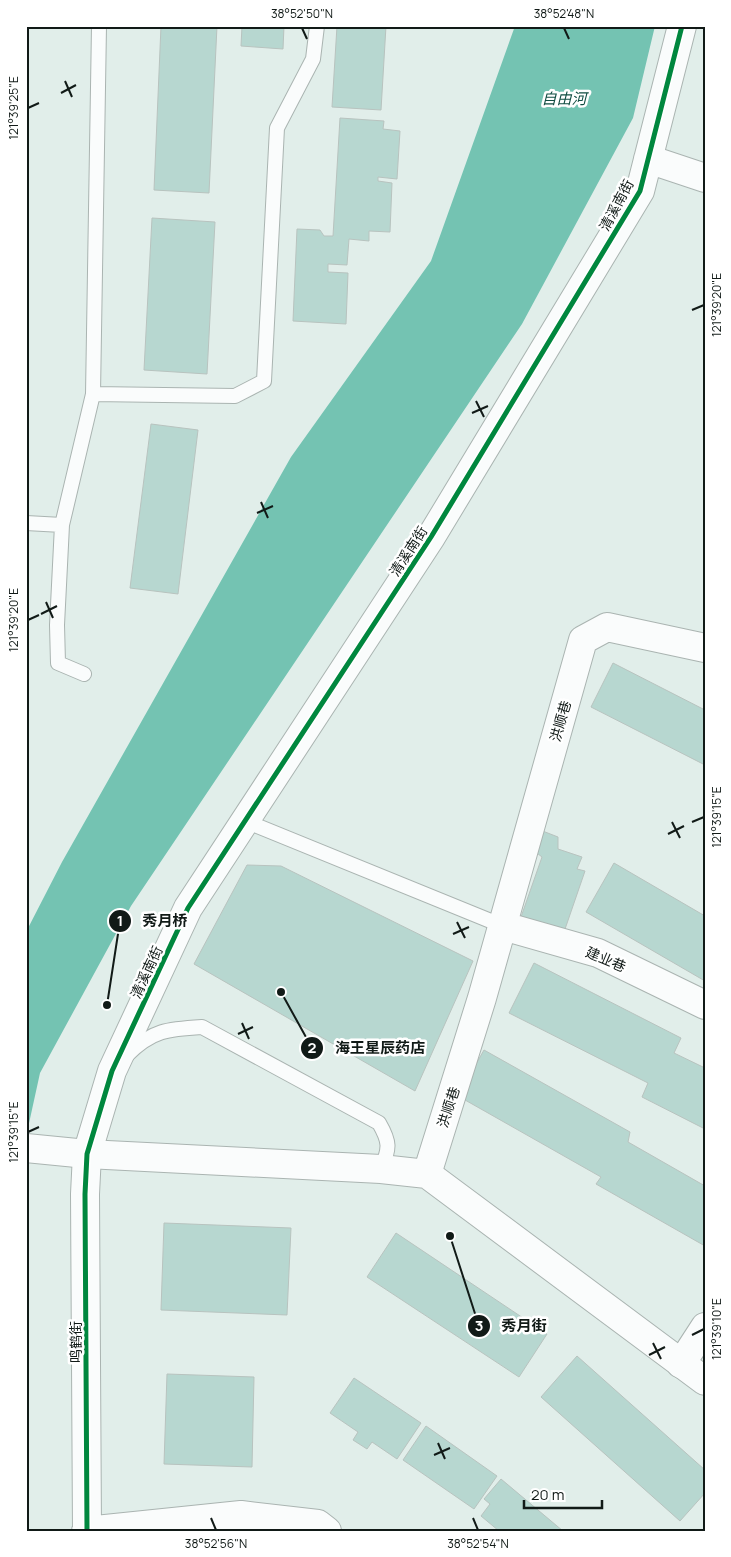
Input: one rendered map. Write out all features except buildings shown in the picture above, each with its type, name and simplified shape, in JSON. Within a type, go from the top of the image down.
[{"type":"street","name":"清溪南街","points":[[87,1154],[112,1070],[188,908],[431,537],[640,191],[682,26]]},
{"type":"street","points":[[648,159],[705,178]]},
{"type":"street","name":"洪顺巷","points":[[427,1174],[482,998],[583,640],[607,627],[705,648]]},
{"type":"street","name":"建业巷","points":[[503,926],[598,953],[705,1005]]},
{"type":"street","points":[[32,1148],[87,1154],[381,1168],[427,1174],[705,1381]]},
{"type":"street","name":"鸣鹤街","points":[[87,1154],[85,1194],[87,1531]]},
{"type":"street","points":[[681,1364],[705,1327]]},
{"type":"street","points":[[87,1531],[241,1523],[318,1524],[327,1531]]},
{"type":"lane","points":[[84,674],[58,663],[56,625],[62,525],[93,394],[99,26]]},
{"type":"lane","points":[[93,394],[235,396],[264,381],[277,128],[313,59],[316,26]]},
{"type":"lane","points":[[26,523],[62,525]]},
{"type":"lane","points":[[245,821],[503,926]]},
{"type":"lane","points":[[112,1070],[149,1036],[175,1028],[202,1027],[379,1122],[388,1137],[388,1152],[381,1168]]},
{"type":"water","name":"自由河","points":[[515,26],[655,26],[633,118],[522,324],[131,906],[40,1073],[26,1137],[26,932],[62,862],[291,457],[431,261]]},
{"type":"cycle path","points":[[87,1531],[85,1194],[87,1154],[112,1071],[188,908],[431,537],[640,191],[682,26]]},
{"type":"place","name":"海王星辰药店","points":[[281,992]]},
{"type":"place","name":"秀月桥","points":[[107,1005]]},
{"type":"place","name":"秀月街","points":[[450,1236]]}]
